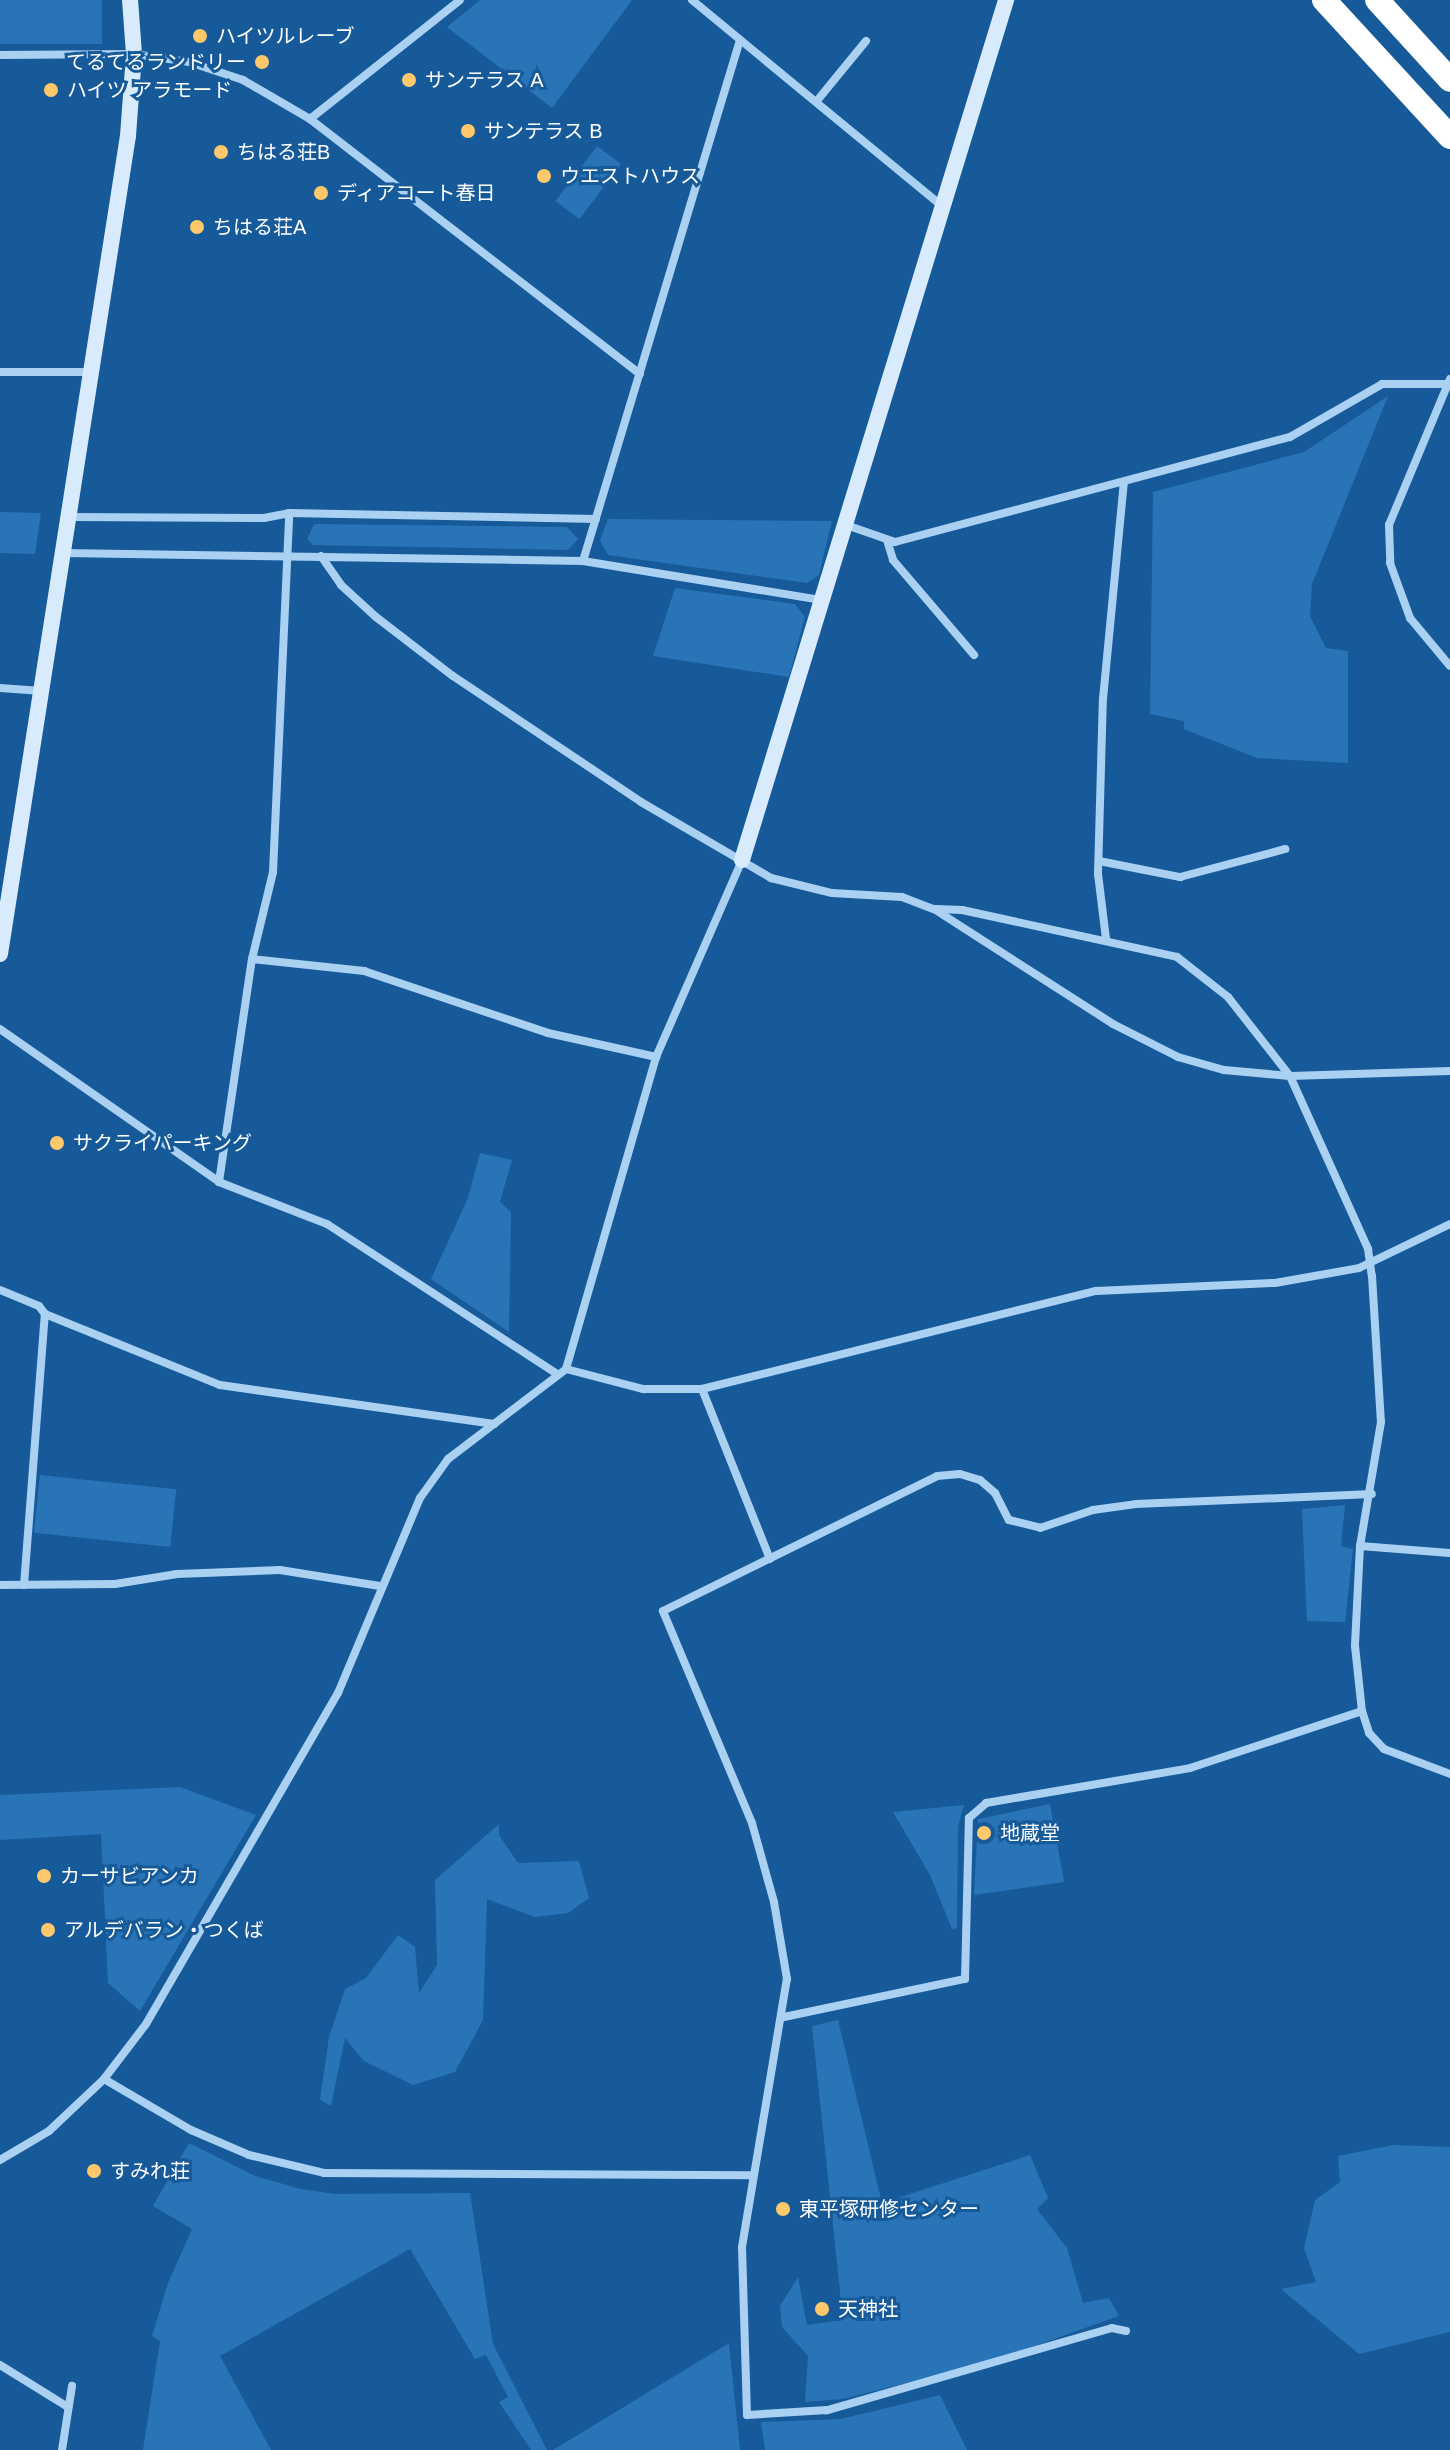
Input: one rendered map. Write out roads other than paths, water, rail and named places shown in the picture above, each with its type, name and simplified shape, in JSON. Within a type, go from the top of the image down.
[{"type":"highway","points":[[1324,0],[1450,137]]},
{"type":"highway","points":[[1377,0],[1450,80]]},
{"type":"street","points":[[0,954],[128,136],[134,54],[130,0]]},
{"type":"street","points":[[310,119],[460,0]]},
{"type":"street","points":[[692,0],[941,205]]},
{"type":"street","points":[[566,1369],[656,1057],[742,860],[1006,0]]},
{"type":"street","points":[[583,561],[740,40]]},
{"type":"street","points":[[816,102],[866,41]]},
{"type":"street","points":[[0,55],[134,54],[214,69],[310,119],[640,374]]},
{"type":"street","points":[[0,372],[91,372]]},
{"type":"street","points":[[846,525],[887,540],[1124,482],[1290,437],[1382,384],[1448,381],[1389,525],[1390,550],[1410,618],[1450,666]]},
{"type":"street","points":[[1106,939],[1099,861],[1103,699],[1124,482]]},
{"type":"street","points":[[70,517],[264,518],[289,513],[596,519]]},
{"type":"street","points":[[219,1182],[252,959],[273,872],[289,513]]},
{"type":"street","points":[[887,540],[893,560],[974,655]]},
{"type":"street","points":[[64,553],[583,561],[823,600]]},
{"type":"street","points":[[321,556],[358,601],[453,676],[604,778],[771,878],[809,889],[902,897],[934,909],[1106,939],[1177,957],[1205,975],[1290,1076],[1370,1261],[1381,1422],[1372,1494],[1360,1546],[1355,1646],[1362,1711],[1369,1733],[1384,1749],[1450,1774]]},
{"type":"street","points":[[0,688],[42,691]]},
{"type":"street","points":[[1099,861],[1180,877],[1285,849]]},
{"type":"street","points":[[934,909],[1113,1024],[1178,1057],[1224,1070],[1290,1076],[1450,1071]]},
{"type":"street","points":[[252,959],[364,971],[548,1033],[656,1057]]},
{"type":"street","points":[[0,1029],[219,1182],[327,1224],[557,1374]]},
{"type":"street","points":[[0,2160],[49,2131],[104,2079],[163,1997],[338,1693],[380,1586],[420,1498],[448,1459],[557,1374],[566,1369],[643,1389],[702,1389],[1096,1291],[1275,1283],[1370,1261],[1450,1224]]},
{"type":"street","points":[[0,1290],[39,1306],[45,1314],[191,1376],[256,1394],[495,1424]]},
{"type":"street","points":[[24,1585],[45,1314]]},
{"type":"street","points":[[702,1389],[770,1559]]},
{"type":"street","points":[[1126,2331],[1112,2328],[827,2410],[747,2415],[742,2247],[751,2175],[772,2094],[787,1979],[761,1853],[663,1617],[669,1603],[770,1559],[937,1476],[960,1474],[980,1480],[995,1493],[1009,1520],[1040,1528],[1093,1510],[1136,1504],[1372,1494]]},
{"type":"street","points":[[1360,1546],[1450,1553]]},
{"type":"street","points":[[0,1585],[115,1584],[177,1574],[280,1570],[380,1586]]},
{"type":"street","points":[[784,2017],[965,1979],[969,1818],[986,1803],[1190,1768],[1362,1711]]},
{"type":"street","points":[[104,2079],[191,2130],[249,2155],[324,2173],[751,2175]]},
{"type":"street","points":[[0,2365],[68,2407]]},
{"type":"street","points":[[62,2450],[72,2386]]},
{"type":"place","name":"ハイツルレーブ","points":[[200,36]]},
{"type":"place","name":"てるてるランドリー","points":[[262,62]]},
{"type":"place","name":"サンテラス A","points":[[409,80]]},
{"type":"place","name":"ハイツ アラモード","points":[[51,90]]},
{"type":"place","name":"サンテラス B","points":[[468,131]]},
{"type":"place","name":"ちはる荘B","points":[[221,152]]},
{"type":"place","name":"ウエストハウス","points":[[544,176]]},
{"type":"place","name":"ディアコート春日","points":[[321,193]]},
{"type":"place","name":"ちはる荘A","points":[[197,227]]},
{"type":"place","name":"サクライパーキング","points":[[57,1143]]},
{"type":"place","name":"地蔵堂","points":[[984,1833]]},
{"type":"place","name":"カーサビアンカ","points":[[44,1876]]},
{"type":"place","name":"アルデバラン・つくば","points":[[48,1930]]},
{"type":"place","name":"すみれ荘","points":[[94,2171]]},
{"type":"place","name":"東平塚研修センター","points":[[783,2209]]},
{"type":"place","name":"天神社","points":[[822,2309]]}]
